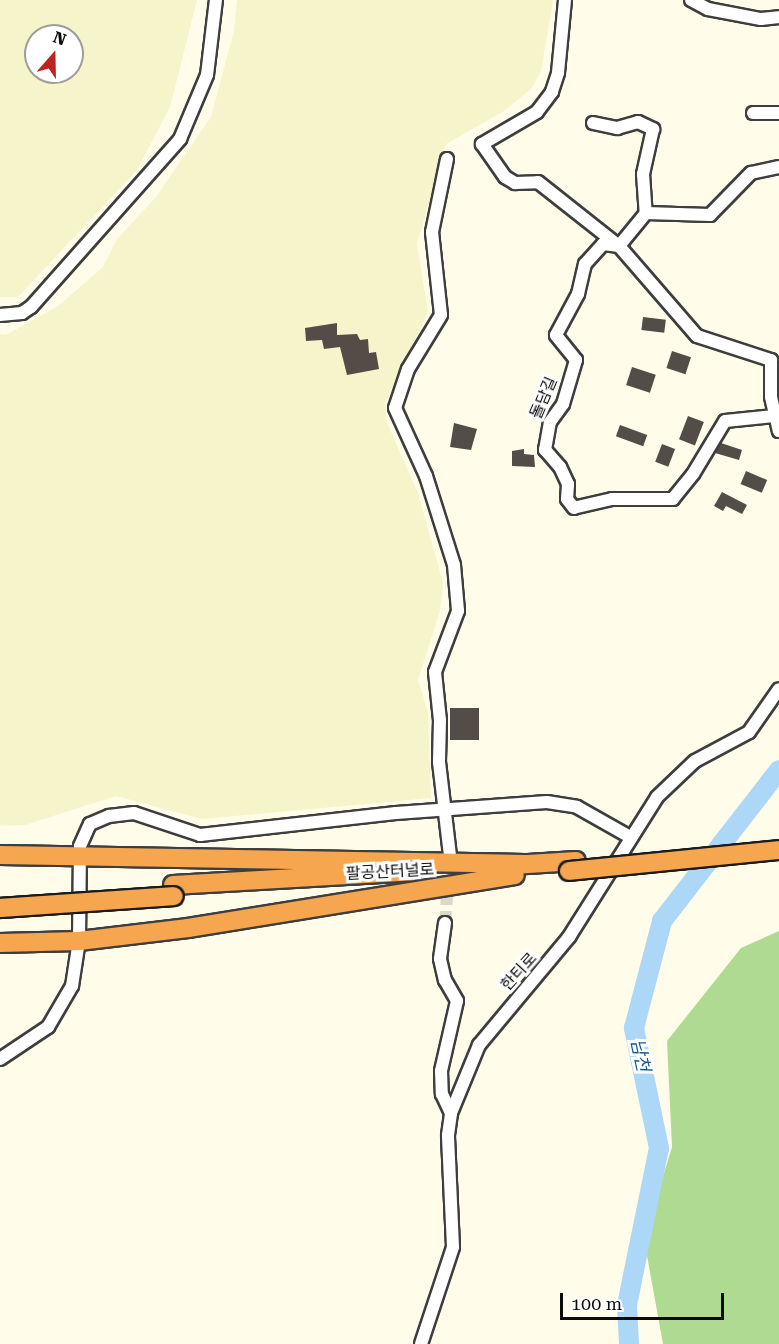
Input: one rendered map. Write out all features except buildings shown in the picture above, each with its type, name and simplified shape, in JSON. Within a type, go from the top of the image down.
[{"type":"highway","name":"팔공산터널로","points":[[573,866],[779,839]]},
{"type":"highway","name":"팔공산터널로","points":[[0,896],[173,891],[573,866],[779,850]]},
{"type":"highway","points":[[0,855],[78,854],[520,869]]},
{"type":"highway","points":[[0,943],[79,941],[188,928],[520,869]]},
{"type":"highway","name":"팔공산터널로","points":[[0,908],[173,891]]},
{"type":"street","points":[[0,315],[22,314],[31,307],[180,140],[207,75],[216,0]]},
{"type":"street","points":[[565,0],[558,73],[552,92],[537,112],[482,144],[505,177],[515,183],[538,182],[619,246],[697,336],[771,360],[774,416],[779,431]]},
{"type":"street","points":[[691,0],[719,11],[761,19],[779,17]]},
{"type":"street","points":[[753,113],[779,113]]},
{"type":"street","points":[[593,123],[617,128],[638,122],[653,129],[643,174],[646,213],[619,246]]},
{"type":"street","points":[[447,159],[432,232],[441,315],[408,369],[395,408],[426,476],[454,565],[458,611],[435,672],[443,811],[450,856]]},
{"type":"street","points":[[646,213],[710,215],[751,173],[779,167]]},
{"type":"street","name":"돌담길","points":[[619,246],[603,244],[585,264],[578,294],[556,335],[576,360],[563,404],[550,422],[545,450],[560,467],[568,484],[567,499],[574,508],[612,499],[673,499],[693,474],[725,421],[774,416]]},
{"type":"street","name":"한티로","points":[[420,1344],[453,1247],[448,1135],[451,1113],[468,1065],[488,1031],[569,937],[657,797],[681,772],[749,732],[779,689]]},
{"type":"street","points":[[0,1059],[48,1027],[61,1011],[72,986],[79,941],[78,854],[90,824],[121,813],[144,816],[200,835],[547,802],[577,807],[630,837]]},
{"type":"street","points":[[446,923],[440,959],[445,980],[457,1001],[441,1071],[442,1094],[451,1113]]},
{"type":"green space","points":[[0,0],[197,0],[170,107],[137,170],[18,297],[0,297]]},
{"type":"green space","points":[[237,0],[553,0],[541,71],[532,88],[504,111],[446,144],[417,244],[428,312],[385,403],[387,423],[418,493],[443,583],[440,611],[418,680],[428,712],[431,798],[202,819],[116,796],[25,825],[0,826],[0,334],[6,335],[58,306],[103,267],[117,239],[156,197],[211,117],[234,31]]},
{"type":"green space","points":[[779,931],[779,1344],[663,1344],[644,1239],[672,1147],[667,1041],[741,948]]},
{"type":"waterway","name":"남천","points":[[629,1344],[627,1305],[659,1148],[634,1028],[662,921],[779,770]]},
{"type":"tunnel","points":[[445,923],[450,857]]}]
